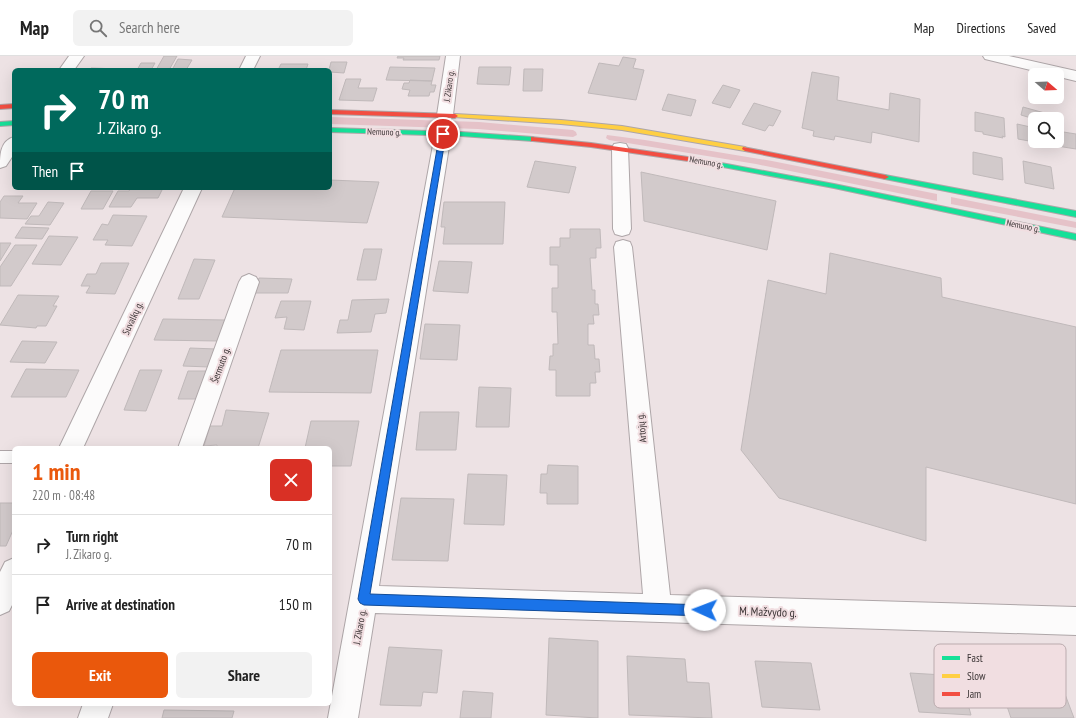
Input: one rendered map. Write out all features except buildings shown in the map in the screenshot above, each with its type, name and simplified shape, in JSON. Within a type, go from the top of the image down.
[{"type":"main road","points":[[0,107],[12,106]]},
{"type":"main road","name":"Nemuno g.","points":[[332,112],[445,115],[590,134],[620,148],[759,172],[1076,237]]},
{"type":"main road","points":[[0,124],[12,123]]},
{"type":"main road","name":"Nemuno g.","points":[[332,130],[443,134],[590,134],[622,128],[1076,214]]},
{"type":"street","points":[[68,68],[77,56]]},
{"type":"street","points":[[247,68],[253,56]]},
{"type":"street","name":"J. Zikaro g.","points":[[445,115],[453,56]]},
{"type":"street","points":[[990,56],[1076,76]]},
{"type":"street","name":"J. Zikaro g.","points":[[343,718],[443,134]]},
{"type":"street","points":[[0,162],[12,145]]},
{"type":"street","name":"Artojų g.","points":[[620,148],[623,238],[658,609]]},
{"type":"street","name":"Suvalkų g.","points":[[73,446],[192,190]]},
{"type":"street","name":"Šermuto g.","points":[[191,446],[249,282]]},
{"type":"street","points":[[0,602],[12,576]]},
{"type":"street","name":"M. Mažvydo g.","points":[[364,599],[1076,621]]},
{"type":"street","points":[[94,718],[97,706]]},
{"type":"lane","points":[[0,457],[12,457]]},
{"type":"shaded area","points":[[332,117],[479,122],[573,130],[577,135],[573,137],[478,129],[332,124]]},
{"type":"shaded area","points":[[607,135],[772,161],[937,194],[937,201],[756,164],[609,140],[606,138]]},
{"type":"shaded area","points":[[951,197],[1076,222],[1076,228],[951,204]]},
{"type":"traffic: fast","points":[[0,124],[12,123]]},
{"type":"traffic: fast","points":[[332,130],[461,134],[533,139]]},
{"type":"traffic: fast","points":[[702,161],[834,186],[1076,237]]},
{"type":"traffic: fast","points":[[885,177],[1076,214]]},
{"type":"traffic: slow","points":[[455,116],[561,122],[622,128],[745,149]]},
{"type":"traffic: jam","points":[[0,107],[12,106]]},
{"type":"traffic: jam","points":[[332,112],[455,116]]},
{"type":"traffic: jam","points":[[533,139],[591,145],[702,161]]},
{"type":"traffic: jam","points":[[745,149],[885,177]]},
{"type":"route","points":[[443,134],[364,599],[705,610]]}]
